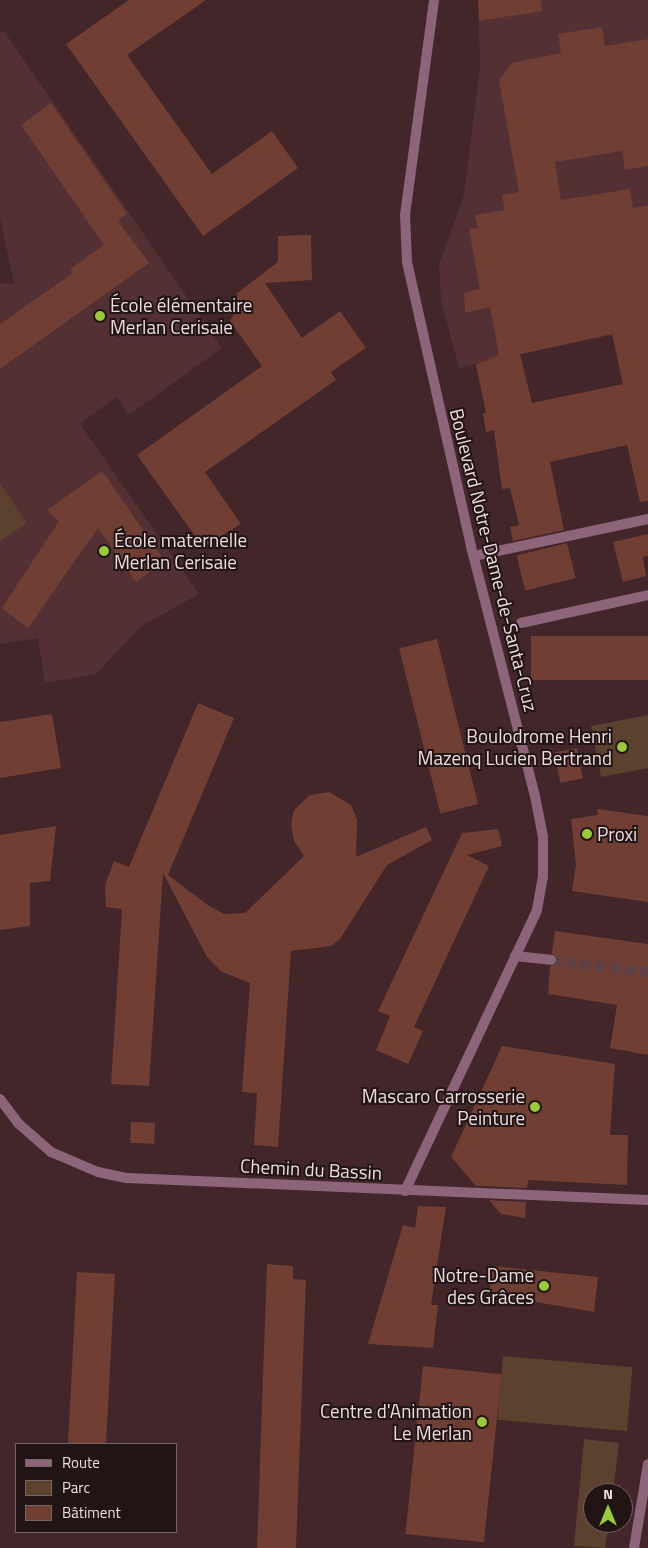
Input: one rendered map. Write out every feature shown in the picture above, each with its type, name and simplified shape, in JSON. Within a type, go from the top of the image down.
[{"type":"street","name":"Boulevard Notre-Dame-de-Santa-Cruz","points":[[405,1191],[537,910],[543,877],[543,837],[474,556],[407,262],[405,215],[434,0]]},
{"type":"street","points":[[474,556],[648,519]]},
{"type":"street","points":[[522,622],[648,595]]},
{"type":"street","points":[[515,956],[551,960]]},
{"type":"street","name":"Chemin du Bassin","points":[[0,1099],[18,1124],[51,1152],[98,1172],[159,1180],[648,1200]]},
{"type":"street","points":[[634,1548],[648,1464]]},
{"type":"shaded area","points":[[478,0],[648,0],[648,327],[459,368],[441,301],[439,265],[464,195],[480,67]]},
{"type":"shaded area","name":"École élémentaire Merlan Cerisaie","points":[[4,31],[222,348],[129,415],[116,397],[80,424],[199,594],[140,627],[96,674],[45,683],[38,638],[0,644],[0,283],[14,284],[0,218],[0,32]]},
{"type":"green space","points":[[0,483],[27,523],[0,541]]},
{"type":"green space","name":"Boulodrome Henri Mazenq Lucien Bertrand","points":[[648,715],[648,768],[601,777],[591,726]]},
{"type":"green space","points":[[503,1356],[633,1367],[627,1431],[497,1420]]},
{"type":"green space","points":[[584,1439],[619,1443],[614,1483],[583,1483],[583,1533],[607,1533],[605,1548],[574,1546]]},
{"type":"building","points":[[129,0],[206,0],[127,55],[212,174],[272,131],[298,168],[203,236],[66,44]]},
{"type":"building","points":[[478,0],[541,0],[542,11],[479,21]]},
{"type":"building","points":[[602,27],[605,46],[648,39],[648,166],[625,170],[622,151],[555,162],[561,200],[630,189],[633,208],[648,205],[648,501],[640,502],[627,445],[550,462],[564,530],[513,541],[510,527],[519,525],[510,488],[502,489],[494,430],[486,432],[483,413],[486,413],[476,365],[499,355],[490,307],[465,313],[464,293],[480,289],[469,229],[478,228],[475,215],[505,210],[502,195],[519,192],[499,81],[511,63],[561,53],[558,34]],"holes":[[[612,334],[623,384],[532,403],[520,354]]]},
{"type":"building","points":[[51,103],[127,214],[118,221],[149,263],[0,369],[0,324],[73,273],[70,269],[104,245],[21,125]]},
{"type":"building","points":[[311,235],[312,280],[265,283],[302,338],[340,311],[366,348],[331,372],[336,380],[205,472],[241,524],[203,547],[137,455],[262,366],[230,321],[236,310],[237,293],[278,262],[278,236]]},
{"type":"building","points":[[102,471],[165,561],[136,582],[98,528],[28,628],[2,608],[59,521],[47,510]]},
{"type":"building","points":[[648,534],[648,556],[643,557],[646,576],[623,582],[613,542]]},
{"type":"building","points":[[567,543],[576,578],[525,591],[517,556]]},
{"type":"building","points":[[531,636],[648,636],[648,680],[531,680]]},
{"type":"building","points":[[437,639],[478,804],[440,813],[399,648]]},
{"type":"building","points":[[198,703],[234,718],[168,875],[209,906],[224,914],[245,913],[304,856],[294,841],[291,824],[294,810],[310,795],[329,792],[351,805],[357,820],[356,857],[426,827],[432,840],[387,865],[340,939],[331,946],[291,951],[278,1147],[254,1145],[257,1093],[242,1092],[250,983],[222,972],[207,957],[163,873],[149,1086],[111,1084],[122,909],[106,907],[105,885],[114,861],[129,867]]},
{"type":"building","points":[[52,714],[61,768],[0,778],[0,722]]},
{"type":"building","points":[[577,748],[583,778],[560,783],[554,752]]},
{"type":"building","points":[[597,809],[648,816],[648,902],[572,891],[576,865],[571,819],[598,815]]},
{"type":"building","points":[[56,826],[50,881],[30,883],[30,926],[0,930],[0,835]]},
{"type":"building","points":[[498,829],[502,846],[467,855],[489,866],[414,1027],[423,1031],[408,1064],[376,1050],[390,1016],[378,1011],[462,833]]},
{"type":"building","points":[[555,931],[648,944],[648,1055],[610,1048],[617,1005],[548,994],[550,967],[558,960],[552,953]]},
{"type":"building","points":[[502,1046],[615,1064],[610,1135],[628,1135],[627,1185],[528,1180],[527,1188],[476,1186],[451,1157]]},
{"type":"building","points":[[131,1122],[155,1123],[154,1144],[130,1143]]},
{"type":"building","points":[[489,1200],[526,1202],[525,1218],[501,1214]]},
{"type":"building","points":[[418,1206],[446,1207],[431,1305],[438,1305],[433,1348],[368,1344],[403,1225],[415,1228]]},
{"type":"building","points":[[267,1264],[293,1266],[293,1279],[306,1280],[296,1548],[257,1548]]},
{"type":"building","name":"Notre-Dame des Grâces","points":[[493,1266],[598,1277],[594,1312],[489,1294]]},
{"type":"building","points":[[77,1272],[115,1274],[106,1443],[68,1443]]},
{"type":"building","points":[[423,1366],[502,1374],[484,1542],[405,1534]]},
{"type":"tunnel","points":[[551,960],[648,972]]},
{"type":"place","name":"École élémentaire Merlan Cerisaie","points":[[100,316]]},
{"type":"place","name":"École maternelle Merlan Cerisaie","points":[[104,551]]},
{"type":"place","name":"Boulodrome Henri Mazenq Lucien Bertrand","points":[[622,747]]},
{"type":"place","name":"Proxi","points":[[587,834]]},
{"type":"place","name":"Mascaro Carrosserie Peinture","points":[[535,1107]]},
{"type":"place","name":"Notre-Dame des Grâces","points":[[544,1286]]},
{"type":"place","name":"Centre d'Animation Le Merlan","points":[[482,1422]]}]
